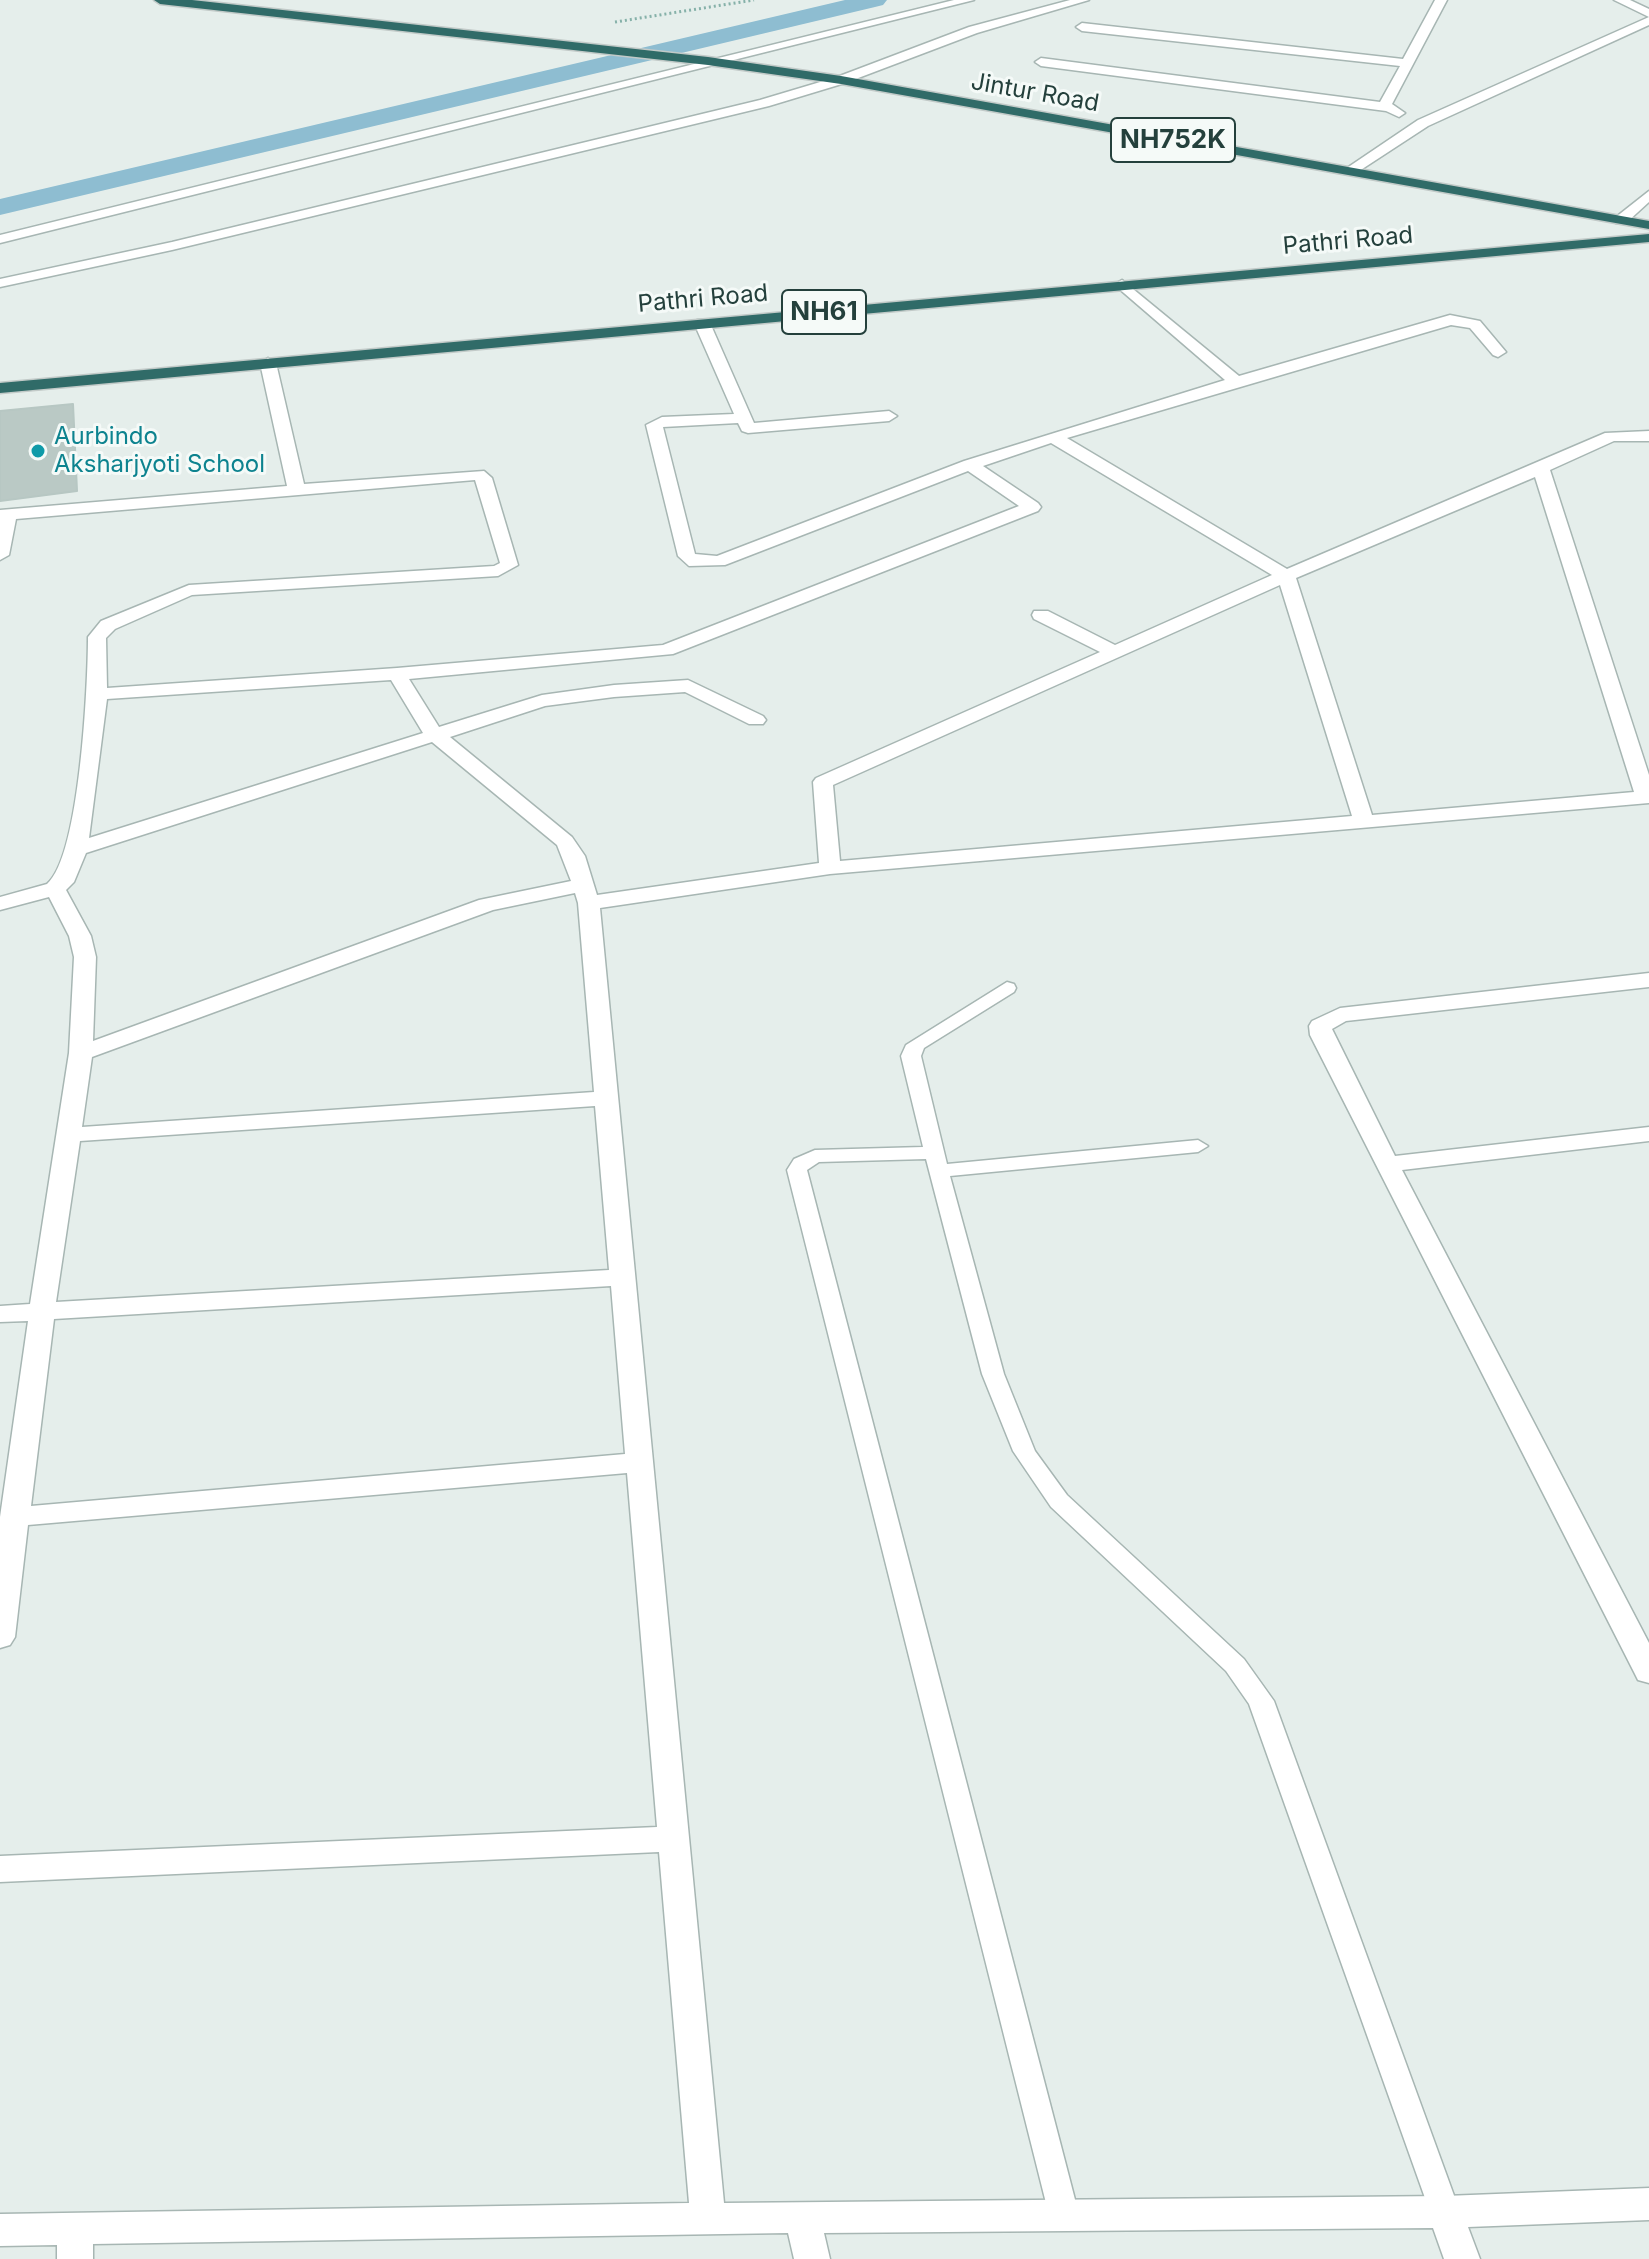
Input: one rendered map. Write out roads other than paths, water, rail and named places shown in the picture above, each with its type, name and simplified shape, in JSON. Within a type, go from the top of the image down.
[{"type":"highway","name":"NH752K","points":[[160,0],[714,61]]},
{"type":"highway","name":"Jintur Road","points":[[714,61],[841,80],[1643,224]]},
{"type":"highway","name":"Pathri Road","points":[[0,388],[1649,238]]},
{"type":"street","points":[[0,239],[968,0]]},
{"type":"street","points":[[0,283],[172,246],[680,124],[841,80],[973,30],[1083,0]]},
{"type":"street","points":[[1386,107],[1405,63],[1441,0]]},
{"type":"street","points":[[1620,0],[1649,13]]},
{"type":"street","points":[[1348,172],[1423,123],[1649,21]]},
{"type":"street","points":[[1082,27],[1405,63]]},
{"type":"street","points":[[1041,62],[1386,107],[1423,123]]},
{"type":"street","points":[[1621,220],[1649,195]]},
{"type":"street","points":[[1122,284],[1236,382]]},
{"type":"street","points":[[741,418],[654,425],[687,556],[695,562],[719,561],[970,465],[1053,437],[1450,320],[1471,321],[1498,352]]},
{"type":"street","points":[[702,323],[741,418],[751,429],[889,416]]},
{"type":"street","points":[[268,363],[296,488]]},
{"type":"street","points":[[830,868],[823,782],[1286,576],[1611,436],[1649,436]]},
{"type":"street","points":[[1053,437],[1286,576],[1364,822]]},
{"type":"street","points":[[98,694],[397,674],[666,650],[1032,507],[970,465]]},
{"type":"street","points":[[81,1053],[487,905],[830,868],[1647,797],[1541,468]]},
{"type":"street","points":[[0,555],[4,515],[296,488],[481,475],[509,567],[498,571],[183,591],[108,625],[99,632],[98,694],[77,849],[63,882],[55,889],[0,904]]},
{"type":"street","points":[[1041,615],[1115,652]]},
{"type":"street","points":[[397,674],[434,734],[565,841],[586,894],[641,1462],[708,2218]]},
{"type":"street","points":[[77,849],[542,701],[675,685],[699,689],[756,720]]},
{"type":"street","points":[[0,1637],[42,1310],[81,1053],[85,957],[80,936],[55,889]]},
{"type":"street","points":[[1649,980],[1340,1015],[1320,1026],[1321,1035],[1649,1672]]},
{"type":"street","points":[[67,1135],[606,1098]]},
{"type":"street","points":[[1387,1164],[1649,1134]]},
{"type":"street","points":[[0,1314],[621,1277]]},
{"type":"street","points":[[14,1517],[641,1462]]},
{"type":"street","points":[[0,1869],[673,1839]]},
{"type":"street","points":[[0,2230],[75,2244],[708,2218],[1445,2212],[1649,2204]]},
{"type":"street","points":[[1445,2212],[1462,2259]]},
{"type":"street","points":[[803,2217],[812,2259]]},
{"type":"lane","points":[[1007,988],[922,1041],[912,1050],[911,1056],[935,1162],[1006,1416],[1036,1473],[1059,1501],[1235,1665],[1261,1701],[1445,2212]]},
{"type":"lane","points":[[1064,2215],[797,1170],[801,1163],[815,1156],[935,1162],[1198,1146]]},
{"type":"waterway","points":[[0,207],[875,0]]},
{"type":"place","name":"Aurbindo Aksharjyoti School","points":[[38,451]]}]
